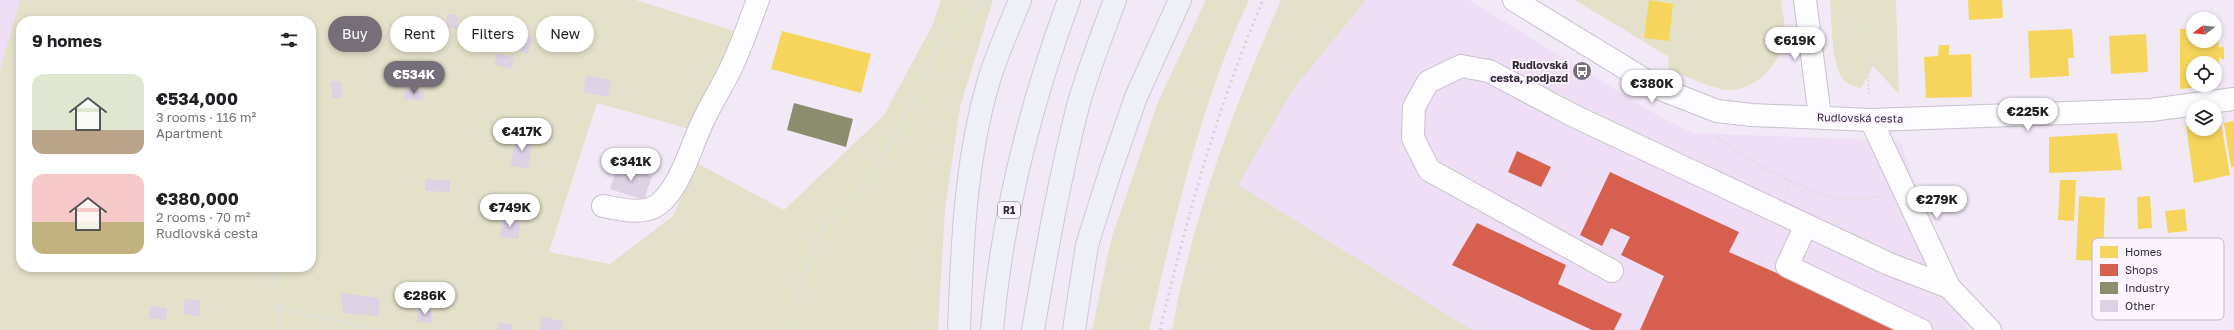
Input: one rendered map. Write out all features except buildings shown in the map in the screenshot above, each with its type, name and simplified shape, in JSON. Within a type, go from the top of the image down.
[{"type":"highway","points":[[959,330],[963,238],[974,141],[989,79],[1020,0]]},
{"type":"highway","name":"R1","points":[[992,330],[1010,204],[1038,93],[1069,0]]},
{"type":"highway","points":[[1033,330],[1052,218],[1078,105],[1096,50],[1115,0]]},
{"type":"highway","points":[[1074,330],[1087,245],[1111,170],[1136,97],[1180,0]]},
{"type":"street","points":[[603,206],[634,211],[658,204],[673,186],[685,164],[703,121],[730,69],[758,0]]},
{"type":"street","name":"Rudlovská cesta","points":[[1514,0],[1658,88],[1717,111],[1738,114],[1820,117],[1870,109],[2129,111],[2202,104],[2234,99]]},
{"type":"street","points":[[1805,0],[1820,117]]},
{"type":"street","points":[[1612,271],[1429,170],[1413,138],[1414,107],[1428,82],[1460,66],[1490,71],[1572,115],[1889,264],[1949,287]]},
{"type":"street","points":[[1870,109],[1905,193],[1949,287],[1990,330]]},
{"type":"street","points":[[1806,225],[1787,266],[1921,330]]},
{"type":"path","points":[[788,330],[816,237],[869,180],[901,124],[942,38],[989,0]]},
{"type":"path","points":[[1864,0],[1870,109]]},
{"type":"path","points":[[1710,132],[1727,146],[1800,186],[1835,198],[1876,197],[1905,193]]},
{"type":"path","points":[[274,272],[279,308],[279,330]]},
{"type":"path","points":[[279,308],[380,330]]},
{"type":"shaded area","points":[[0,0],[20,0],[0,69]]},
{"type":"shaded area","points":[[20,0],[636,0],[734,31],[693,130],[597,103],[549,252],[610,264],[673,216],[697,163],[784,210],[884,115],[932,26],[941,0],[993,0],[960,107],[945,209],[938,330],[0,330],[0,69]]},
{"type":"shaded area","points":[[1206,0],[1249,0],[1216,80],[1190,162],[1149,330],[1092,330],[1111,240],[1158,102]]},
{"type":"shaded area","points":[[1281,0],[1366,0],[1292,91],[1238,185],[1472,330],[1172,330],[1191,245],[1203,203],[1231,121]]},
{"type":"shaded area","points":[[1366,0],[1469,0],[1662,118],[1693,133],[1900,141],[1968,330],[1472,330],[1237,185],[1292,91]]},
{"type":"shaded area","points":[[1575,0],[1781,0],[1785,36],[1781,50],[1771,68],[1764,76],[1756,82],[1737,89],[1720,89],[1668,69],[1669,57]]},
{"type":"shaded area","points":[[1830,0],[1896,0],[1899,94],[1873,66],[1861,88],[1845,82],[1842,78],[1838,70],[1834,51]]},
{"type":"railway","points":[[1160,330],[1204,163],[1231,81],[1263,0]]},
{"type":"place","name":"Rudlovská cesta, podjazd","points":[[1582,71]]}]
